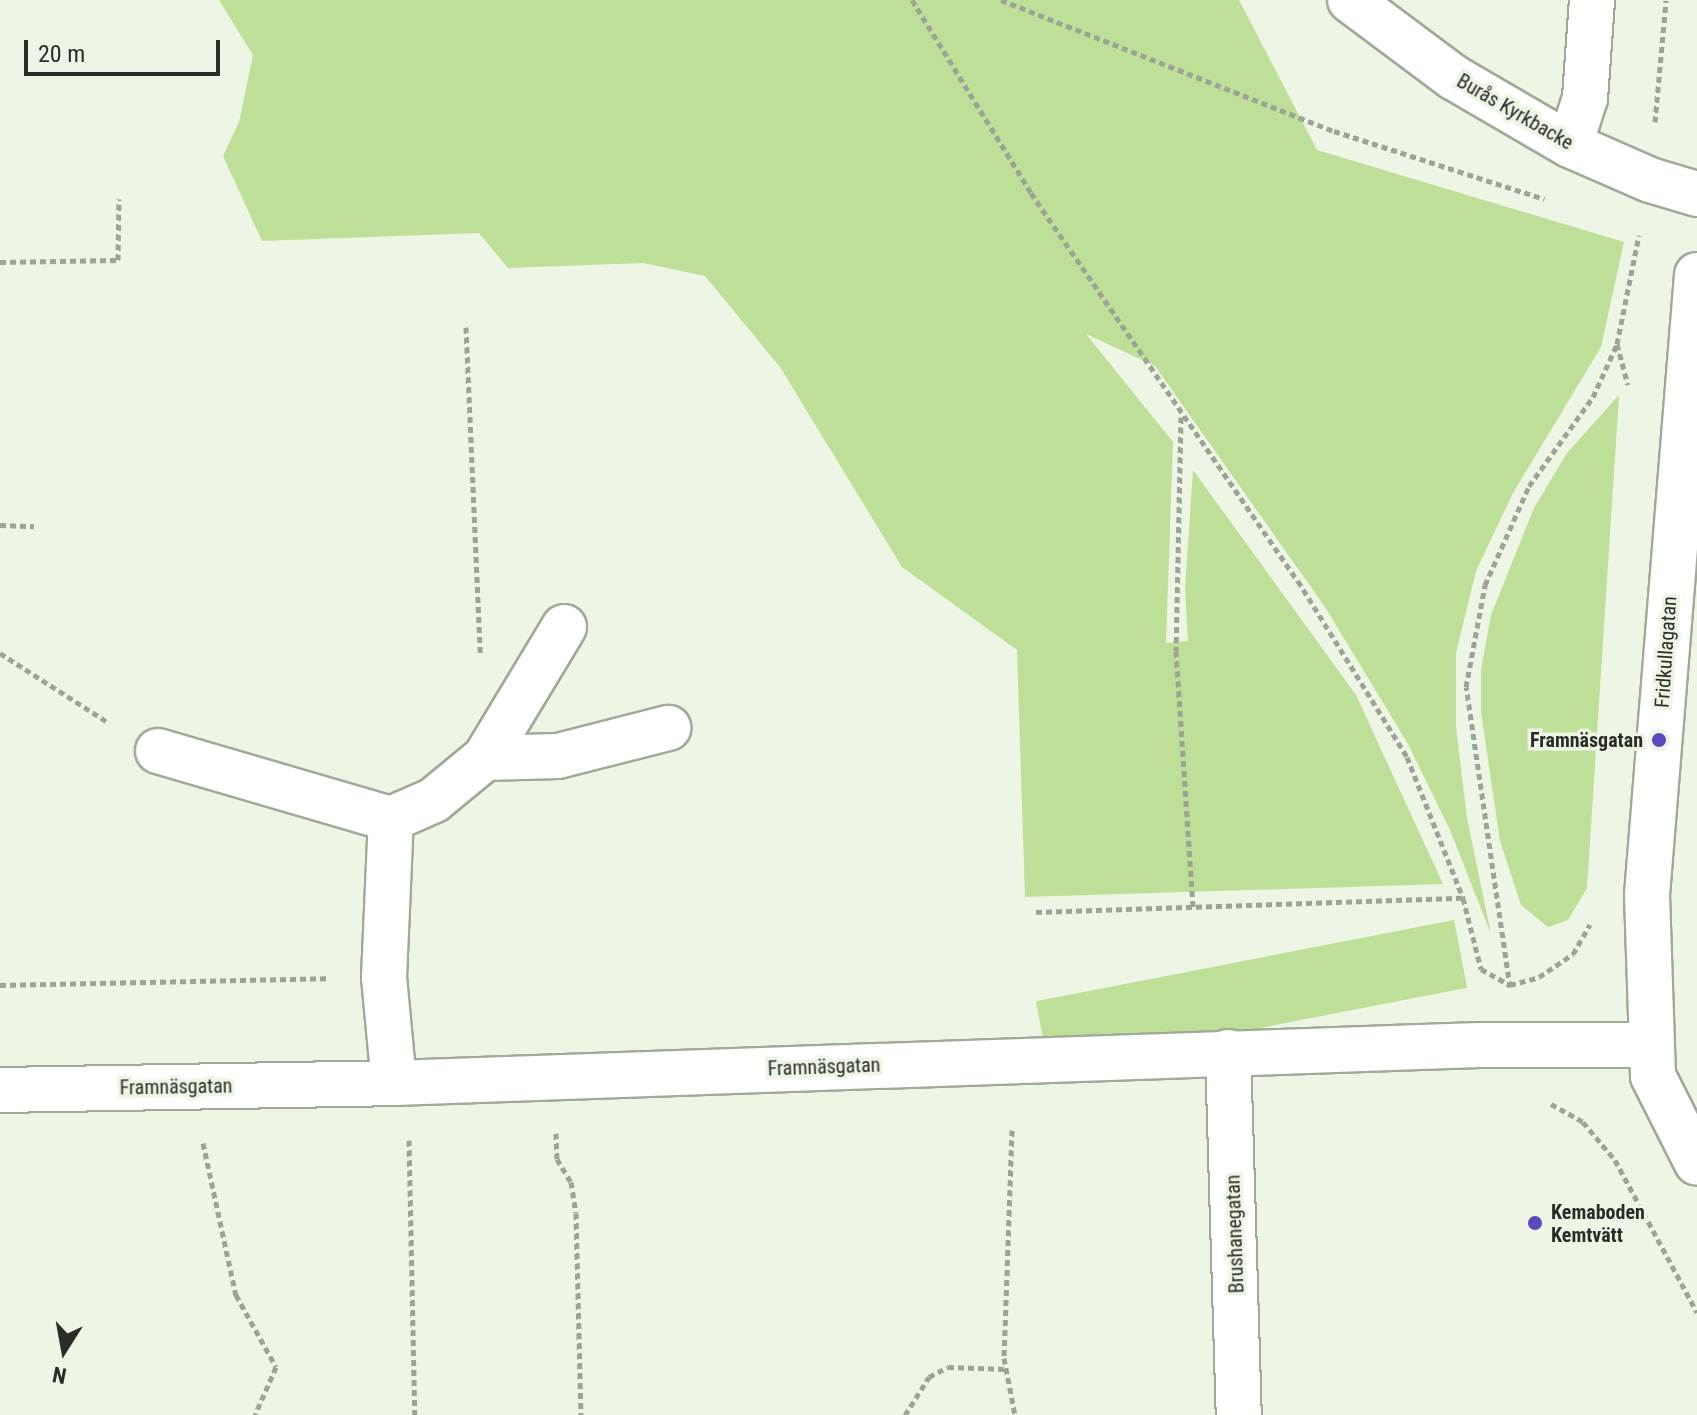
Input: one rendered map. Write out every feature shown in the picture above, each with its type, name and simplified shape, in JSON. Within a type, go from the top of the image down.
[{"type":"street","name":"Burås Kyrkbacke","points":[[1350,0],[1453,77],[1570,145],[1650,180],[1697,194]]},
{"type":"street","points":[[1570,145],[1585,98],[1592,0]]},
{"type":"street","name":"Fridkullagatan","points":[[1697,275],[1647,895],[1648,1045],[1663,1106],[1697,1163]]},
{"type":"street","points":[[158,751],[391,819],[434,800],[485,758],[564,627]]},
{"type":"street","points":[[485,758],[558,756],[668,728]]},
{"type":"street","points":[[391,819],[384,977],[401,1103]]},
{"type":"street","name":"Framnäsgatan","points":[[0,1090],[401,1103],[1228,1052],[1648,1045]]},
{"type":"street","name":"Brushanegatan","points":[[1228,1052],[1239,1415]]},
{"type":"path","points":[[912,0],[1031,193],[1181,416],[1298,581],[1407,757],[1463,898],[1481,969],[1510,985],[1466,687],[1485,585],[1529,486],[1593,397],[1617,344]]},
{"type":"path","points":[[1001,0],[1062,28],[1334,131],[1553,202]]},
{"type":"path","points":[[0,262],[118,260],[119,199]]},
{"type":"path","points":[[1626,226],[1640,231]]},
{"type":"path","points":[[466,327],[481,662]]},
{"type":"path","points":[[1181,416],[1176,651],[1193,907]]},
{"type":"path","points":[[0,525],[34,526]]},
{"type":"path","points":[[0,653],[43,684],[158,751]]},
{"type":"path","points":[[1036,912],[1463,898]]},
{"type":"path","points":[[0,985],[384,977]]},
{"type":"path","points":[[1547,1101],[1583,1122],[1615,1160],[1697,1312]]},
{"type":"path","points":[[401,1103],[415,1415]]},
{"type":"path","points":[[556,1118],[557,1159],[571,1182],[576,1213],[581,1415]]},
{"type":"path","points":[[201,1127],[236,1295],[276,1367],[255,1415]]},
{"type":"path","points":[[1012,1130],[1006,1369],[1015,1415]]},
{"type":"path","points":[[905,1415],[929,1377],[948,1367],[1006,1369]]},
{"type":"green space","points":[[219,0],[1239,0],[1317,150],[1624,242],[1601,347],[1513,493],[1476,571],[1456,653],[1456,727],[1467,818],[1491,934],[1450,830],[1408,744],[1325,607],[1155,366],[1086,334],[1173,442],[1166,643],[1188,641],[1185,589],[1193,470],[1356,695],[1443,884],[1025,897],[1017,650],[902,567],[780,367],[705,276],[643,263],[508,268],[479,233],[262,241],[223,156],[239,122],[253,55]]},
{"type":"green space","points":[[1619,395],[1587,888],[1568,920],[1548,927],[1521,905],[1500,841],[1481,712],[1481,670],[1491,615],[1534,508],[1567,453]]},
{"type":"green space","points":[[1454,920],[1467,988],[1049,1069],[1036,1001]]},
{"type":"place","name":"Framnäsgatan","points":[[1659,740]]},
{"type":"place","name":"Kemaboden Kemtvätt","points":[[1535,1223]]}]
